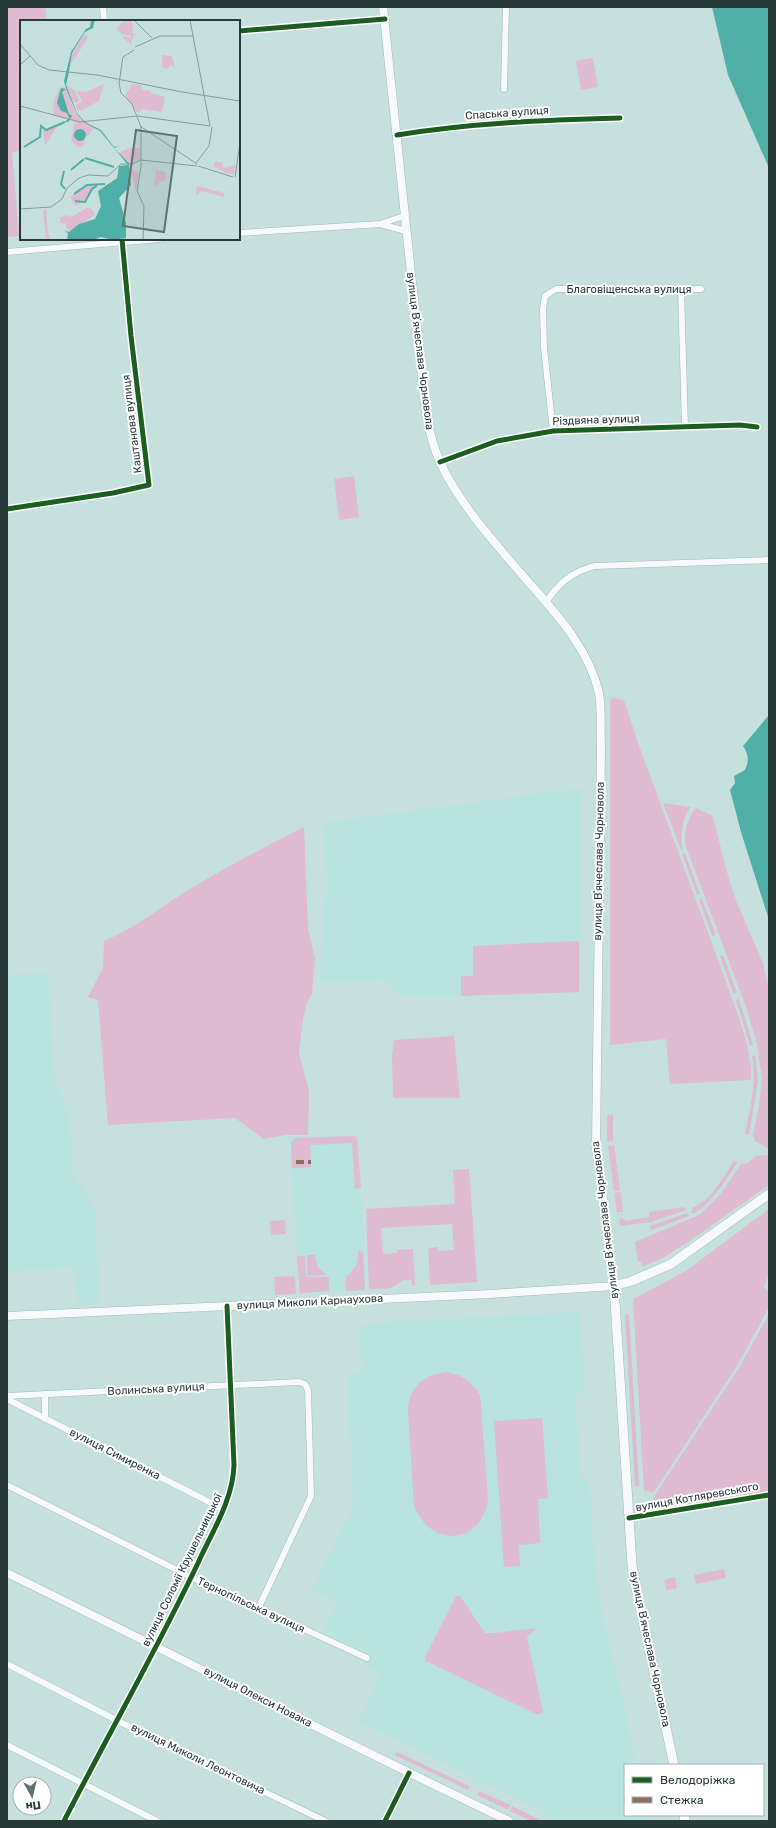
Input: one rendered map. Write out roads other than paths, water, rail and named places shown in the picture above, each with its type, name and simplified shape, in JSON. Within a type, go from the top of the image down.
[{"type":"main road","name":"вулиця Вʼячеслава Чорновола","points":[[385,7],[384,19],[397,135],[404,216],[425,406],[431,436],[440,462],[476,518],[546,602],[586,655],[599,694],[601,747],[596,1145],[614,1286],[629,1518],[636,1588],[674,1764]]},
{"type":"main road","points":[[614,1286],[632,1282],[671,1264],[769,1194]]},
{"type":"main road","name":"вулиця Миколи Карнаухова","points":[[7,1316],[614,1286]]},
{"type":"main road","name":"вулиця Олекси Новака","points":[[7,1573],[157,1646],[409,1773],[510,1821]]},
{"type":"street","points":[[103,7],[104,20]]},
{"type":"street","points":[[504,89],[506,7]]},
{"type":"street","points":[[240,31],[384,19]]},
{"type":"street","name":"Спаська вулиця","points":[[397,135],[446,127],[542,120],[620,118]]},
{"type":"street","points":[[240,233],[380,224],[404,216]]},
{"type":"street","points":[[380,224],[406,231]]},
{"type":"street","points":[[7,252],[122,240]]},
{"type":"street","name":"Каштанова вулиця","points":[[7,509],[113,493],[149,485],[131,336],[122,240]]},
{"type":"street","points":[[681,289],[685,427]]},
{"type":"street","name":"Благовіщенська вулиця","points":[[553,431],[544,348],[543,309],[545,296],[556,290],[701,289]]},
{"type":"street","name":"Різдвяна вулиця","points":[[440,462],[497,441],[553,431],[740,425],[758,427]]},
{"type":"street","points":[[546,602],[556,587],[569,577],[582,569],[595,566],[769,560]]},
{"type":"street","name":"вулиця Соломії Крушельницької","points":[[64,1821],[157,1646],[224,1509],[233,1485],[234,1475],[228,1306]]},
{"type":"street","name":"Волинська вулиця","points":[[7,1397],[299,1382],[305,1384],[308,1390],[311,1496],[258,1609]]},
{"type":"street","points":[[45,1394],[45,1419]]},
{"type":"street","name":"вулиця Симиренка","points":[[7,1397],[45,1419],[224,1509]]},
{"type":"street","name":"Тернопільська вулиця","points":[[7,1485],[191,1577],[367,1658]]},
{"type":"street","name":"вулиця Котляревського","points":[[629,1518],[769,1495]]},
{"type":"street","name":"вулиця Миколи Леонтовича","points":[[7,1664],[117,1720],[325,1821]]},
{"type":"street","points":[[7,1745],[157,1821]]},
{"type":"street","points":[[385,1821],[409,1773]]},
{"type":"water","points":[[712,7],[769,7],[769,168],[728,75]]},
{"type":"water","points":[[769,715],[769,920],[741,832],[730,790],[735,783],[734,776],[745,770],[747,764],[748,758],[743,746]]}]
